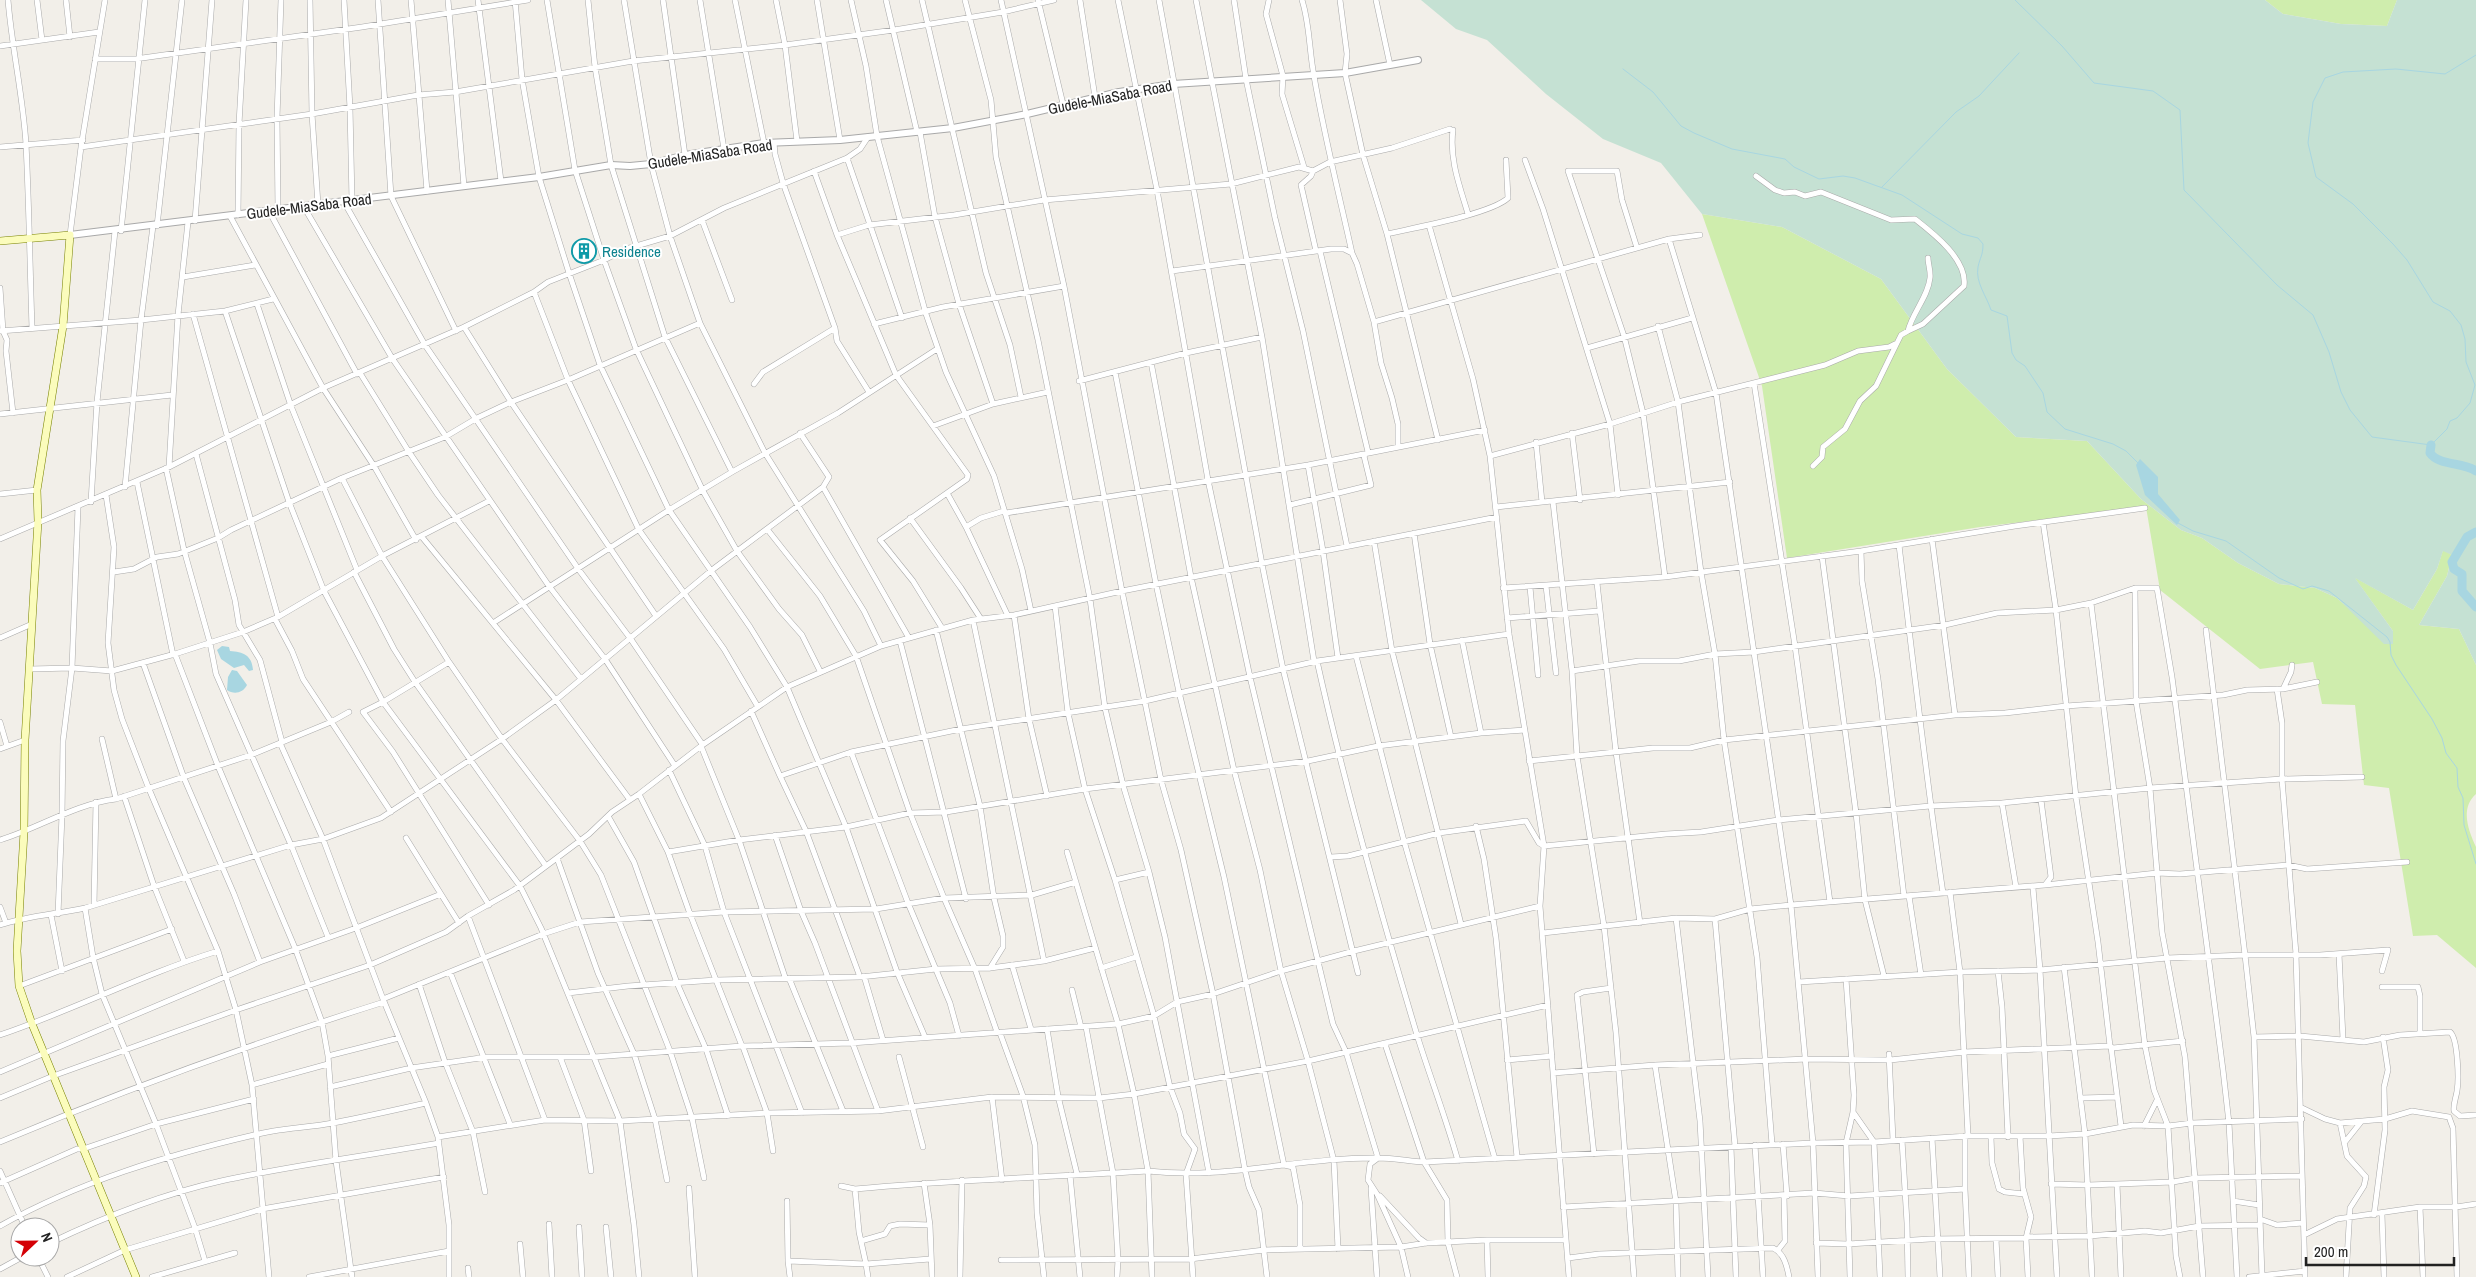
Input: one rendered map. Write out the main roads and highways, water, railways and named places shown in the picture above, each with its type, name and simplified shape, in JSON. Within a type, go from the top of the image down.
[{"type":"main road","name":"Gudele-MiaSaba Road","points":[[0,241],[70,235],[63,326],[48,408],[37,490],[38,521],[25,740],[24,832],[18,919],[19,986],[32,1024],[136,1277]]},
{"type":"water","points":[[2140,459],[2158,477],[2158,494],[2180,520],[2177,525],[2145,495],[2136,465]]},
{"type":"water","points":[[222,646],[229,647],[230,651],[246,655],[251,661],[253,670],[249,671],[244,665],[234,668],[221,659],[217,650]]},
{"type":"water","points":[[232,670],[237,671],[247,685],[243,690],[233,692],[227,690],[228,677]]},
{"type":"waterway","points":[[2015,0],[2062,46],[2094,83],[2153,91],[2180,110],[2184,190],[2277,285],[2313,315],[2329,352],[2341,392],[2350,410],[2372,437],[2431,445],[2447,429],[2450,421],[2457,418],[2470,403],[2475,385],[2466,362],[2465,339],[2461,325],[2450,311],[2433,302],[2407,260],[2393,244],[2353,204],[2316,177],[2308,143],[2313,102],[2325,78],[2343,72],[2396,69],[2445,74],[2476,55]]},
{"type":"waterway","points":[[1882,187],[1956,112],[1979,96],[2019,53]]},
{"type":"waterway","points":[[1623,69],[1653,92],[1681,126],[1694,133],[1732,149],[1785,159],[1794,167],[1819,179],[1843,176],[1855,178],[1902,195],[1962,234],[1978,238],[1983,244],[1978,267],[1978,278],[1982,289],[1991,310],[2007,316],[2012,353],[2016,360],[2025,366],[2043,393],[2047,412],[2065,429],[2113,444],[2126,451],[2138,463]]},
{"type":"waterway","points":[[2431,445],[2430,453],[2439,460],[2465,466],[2476,471]]},
{"type":"waterway","points":[[2178,523],[2193,531],[2226,541],[2279,578],[2303,589],[2312,586],[2329,591],[2387,637],[2390,642],[2391,655],[2396,665],[2432,719],[2442,738],[2446,753],[2457,768],[2458,787],[2463,798],[2464,825],[2476,864]]},
{"type":"waterway","points":[[2476,532],[2467,537],[2452,562],[2454,569],[2462,574],[2462,591],[2476,607]]},
{"type":"place","name":"Residence","points":[[584,251]]}]
